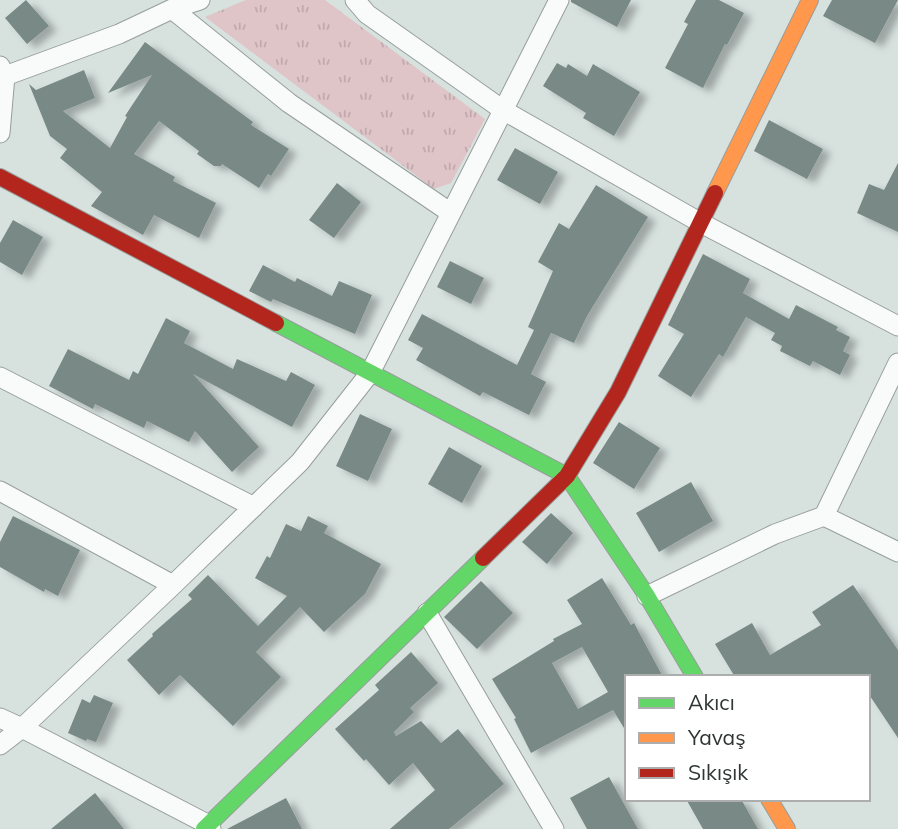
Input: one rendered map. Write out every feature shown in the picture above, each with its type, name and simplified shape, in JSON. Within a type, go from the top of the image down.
[{"type":"street","points":[[0,133],[3,71],[119,34],[172,9],[200,0]]},
{"type":"street","points":[[355,0],[368,14],[503,110],[701,223],[898,326]]},
{"type":"street","points":[[0,718],[22,727],[208,828],[567,476],[618,392],[810,0]]},
{"type":"street","points":[[0,746],[300,462],[370,373],[503,110],[552,2]]},
{"type":"street","points":[[172,9],[289,103],[451,213]]},
{"type":"street","points":[[0,177],[567,476],[647,596],[694,675]]},
{"type":"street","points":[[647,596],[775,534],[824,516],[898,363]]},
{"type":"street","points":[[0,377],[254,507]]},
{"type":"street","points":[[0,491],[173,585]]},
{"type":"street","points":[[824,516],[898,551]]},
{"type":"street","points":[[427,613],[547,826]]},
{"type":"street","points":[[770,801],[787,829]]},
{"type":"green space","points":[[246,0],[325,0],[485,119],[451,183],[434,189],[205,17]]},
{"type":"building","points":[[26,0],[49,26],[27,44],[5,18]]},
{"type":"building","points":[[571,0],[631,0],[617,27]]},
{"type":"building","points":[[696,0],[719,0],[744,13],[703,88],[665,68],[688,24],[684,22]]},
{"type":"building","points":[[832,0],[898,0],[875,43],[823,16]]},
{"type":"building","points":[[145,42],[253,122],[251,125],[289,149],[271,176],[268,174],[259,188],[222,164],[214,166],[197,154],[199,151],[159,121],[134,154],[175,177],[173,181],[216,203],[199,238],[154,215],[143,235],[91,206],[102,192],[60,158],[67,149],[50,136],[29,84],[36,90],[84,70],[95,98],[63,111],[110,148],[127,117],[125,116],[152,75],[108,93]]},
{"type":"building","points":[[557,63],[566,68],[568,64],[587,76],[593,64],[640,92],[614,136],[583,118],[586,113],[543,86]]},
{"type":"building","points":[[769,120],[823,149],[807,179],[754,151]]},
{"type":"building","points":[[515,148],[558,172],[540,204],[497,180]]},
{"type":"building","points":[[898,163],[898,232],[857,213],[869,184],[884,190]]},
{"type":"building","points":[[337,183],[361,202],[334,238],[309,220]]},
{"type":"building","points":[[596,185],[648,217],[587,316],[574,343],[551,333],[531,374],[546,382],[529,415],[483,392],[480,396],[416,360],[423,348],[408,340],[422,314],[517,365],[534,330],[528,327],[553,271],[538,262],[559,223],[569,229]]},
{"type":"building","points":[[13,220],[43,237],[22,275],[0,262],[0,243]]},
{"type":"building","points":[[703,254],[750,279],[743,293],[789,319],[796,305],[838,327],[836,330],[850,337],[843,351],[850,355],[840,375],[813,361],[810,366],[780,351],[782,346],[771,340],[775,333],[746,317],[723,357],[719,354],[691,397],[658,376],[684,334],[668,325]]},
{"type":"building","points":[[450,261],[484,278],[471,304],[437,287]]},
{"type":"building","points":[[263,265],[295,282],[297,278],[332,296],[339,281],[372,295],[355,334],[249,291]]},
{"type":"building","points":[[166,318],[190,331],[184,343],[233,369],[237,359],[286,381],[291,372],[315,385],[292,427],[193,374],[259,447],[232,472],[195,431],[189,442],[147,421],[144,428],[95,404],[93,409],[49,386],[68,349],[129,380],[133,371],[138,374]]},
{"type":"building","points":[[360,414],[392,429],[368,481],[336,466]]},
{"type":"building","points":[[619,422],[660,448],[634,489],[593,463]]},
{"type":"building","points":[[449,447],[482,466],[462,503],[428,484]]},
{"type":"building","points":[[691,482],[713,521],[659,552],[636,513]]},
{"type":"building","points":[[551,513],[573,533],[547,564],[522,542]]},
{"type":"building","points":[[13,516],[80,550],[58,596],[45,589],[44,592],[0,567],[0,542]]},
{"type":"building","points":[[308,516],[328,526],[324,533],[381,564],[365,594],[324,632],[300,607],[256,652],[281,677],[233,726],[180,675],[159,695],[127,660],[192,599],[188,595],[208,575],[258,626],[287,596],[255,578],[267,556],[270,558],[286,524],[301,531]]},
{"type":"building","points":[[602,578],[631,625],[634,623],[662,675],[625,675],[625,730],[613,710],[531,753],[514,719],[516,718],[492,679],[554,641],[553,639],[582,624],[567,600]],"holes":[[[582,647],[608,692],[578,709],[552,663]]]},
{"type":"building","points":[[481,581],[513,613],[477,649],[444,617]]},
{"type":"building","points":[[853,585],[898,650],[898,738],[870,696],[870,675],[734,675],[715,644],[752,623],[770,655],[821,625],[812,612]]},
{"type":"building","points":[[411,652],[438,683],[410,708],[414,712],[394,732],[396,736],[421,721],[441,743],[458,729],[504,784],[449,829],[390,829],[435,790],[413,763],[389,785],[335,729],[379,690],[375,685]]},
{"type":"building","points":[[94,695],[113,703],[96,742],[86,741],[68,733],[82,699],[90,703]]},
{"type":"building","points":[[609,777],[638,829],[587,829],[570,798]]},
{"type":"building","points":[[95,793],[124,829],[51,829]]},
{"type":"building","points":[[286,798],[302,829],[227,829]]},
{"type":"building","points":[[687,801],[742,801],[758,829],[703,829]]},
{"type":"traffic: fast","points":[[276,323],[567,476],[647,596],[694,675]]},
{"type":"traffic: fast","points":[[204,829],[483,558]]},
{"type":"traffic: slow","points":[[715,193],[810,0]]},
{"type":"traffic: slow","points":[[770,801],[787,829]]},
{"type":"traffic: jam","points":[[0,177],[276,323]]},
{"type":"traffic: jam","points":[[483,558],[567,476],[618,392],[715,193]]}]
